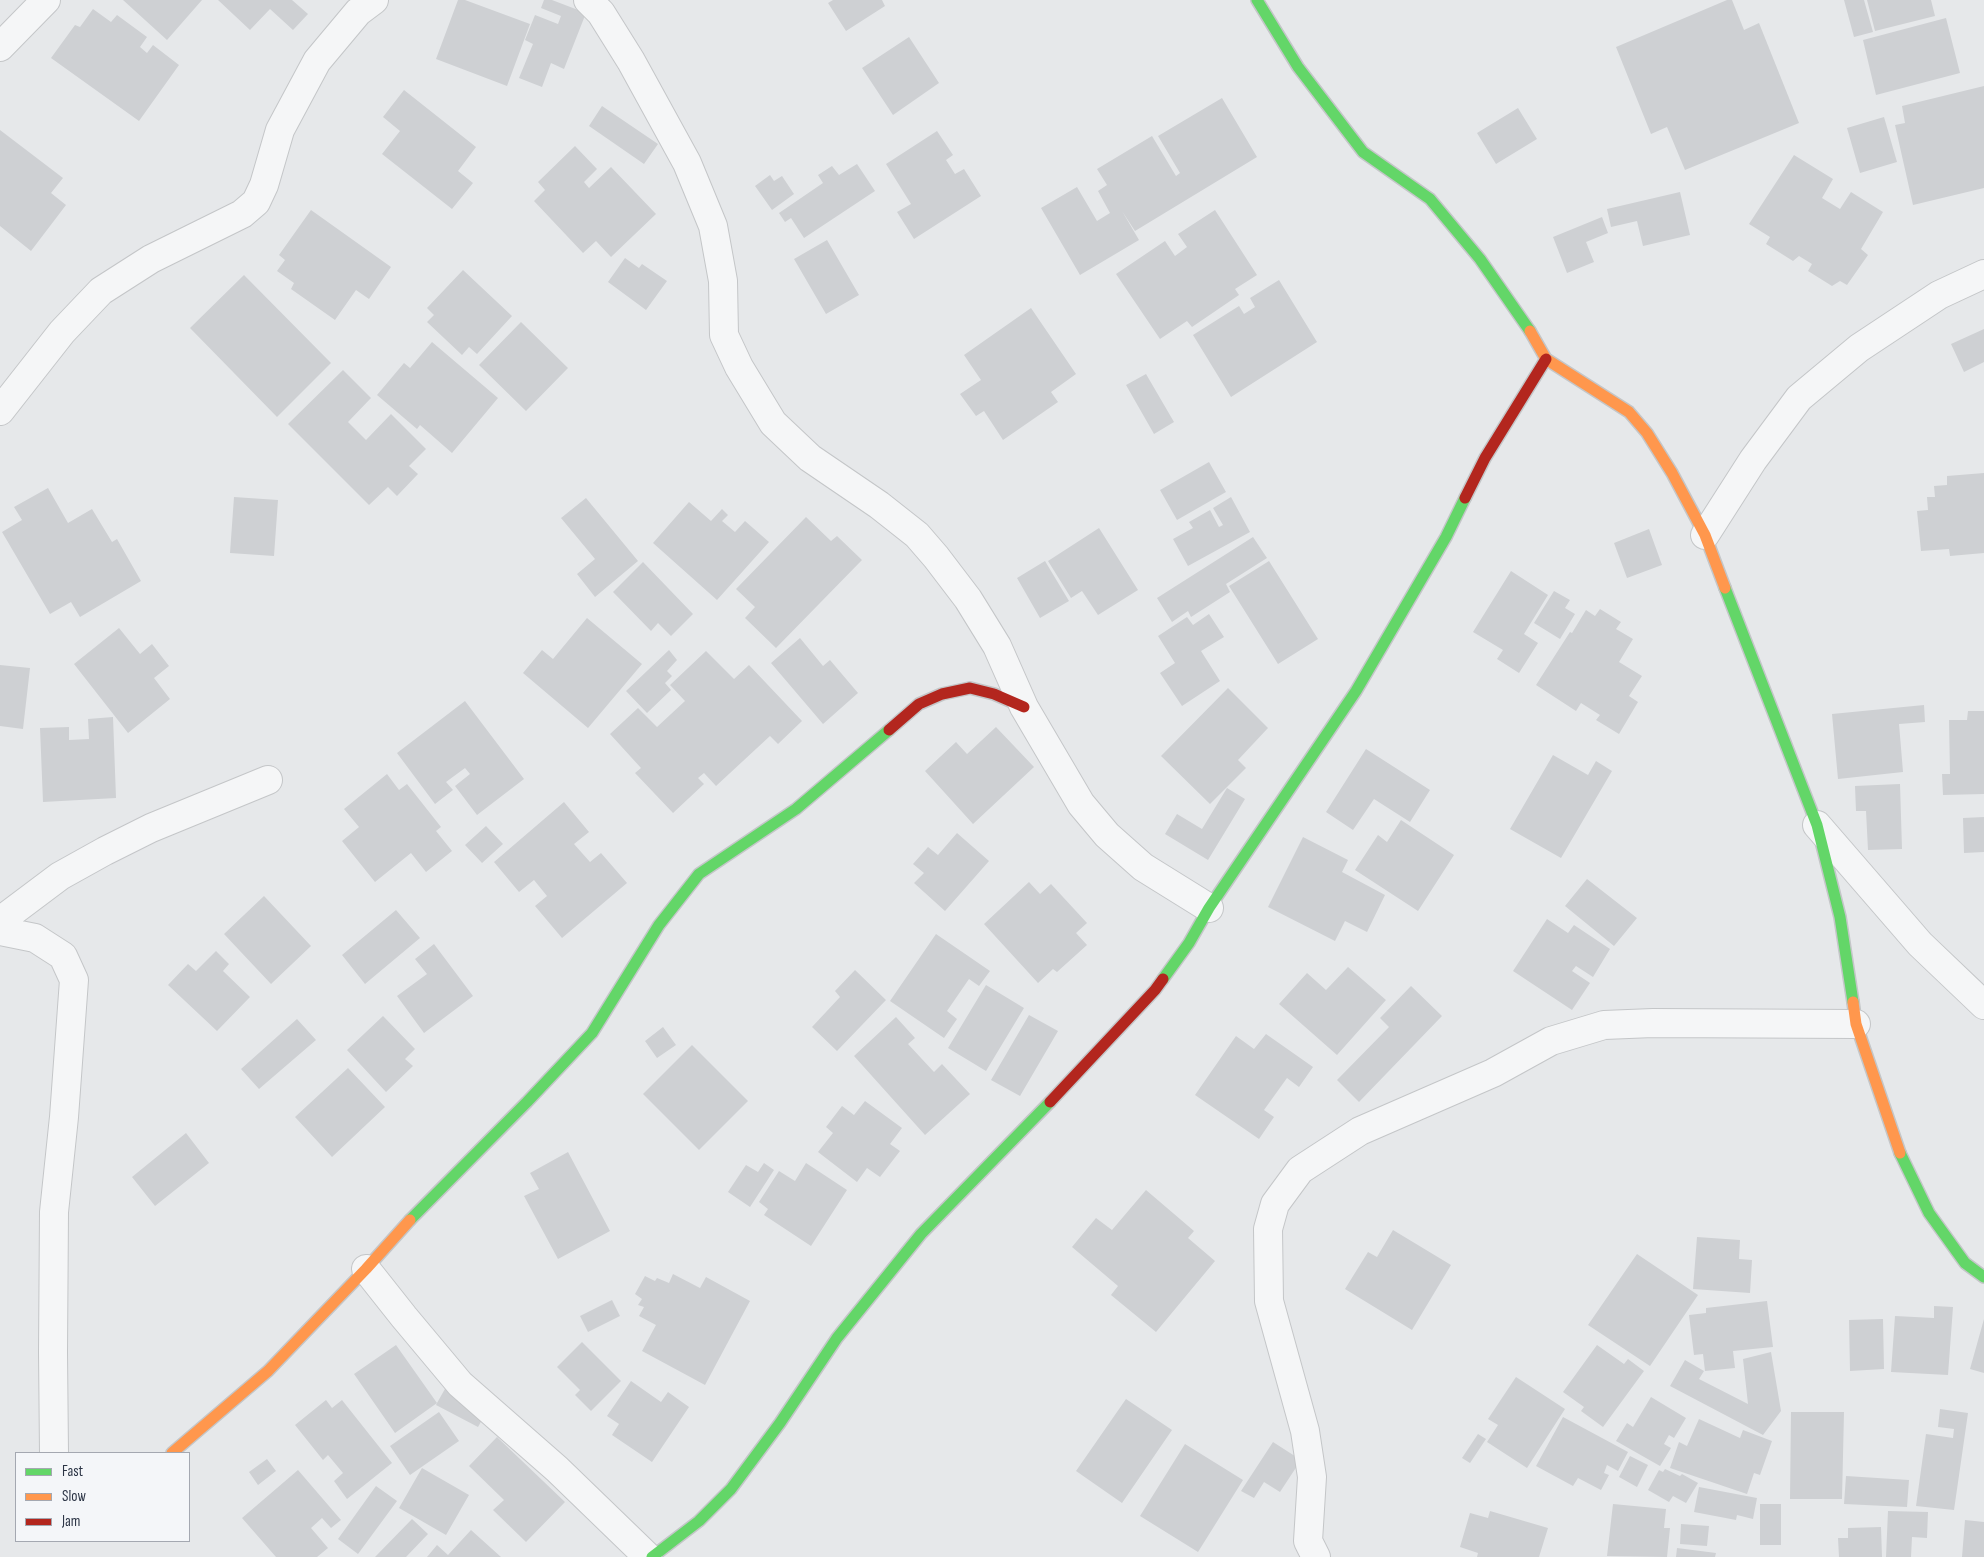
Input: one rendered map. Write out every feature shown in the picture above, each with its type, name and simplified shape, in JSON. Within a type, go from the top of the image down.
[{"type":"street","points":[[0,47],[46,0]]},
{"type":"street","points":[[0,410],[62,332],[101,291],[152,259],[242,214],[256,202],[264,185],[280,130],[317,61],[358,12],[374,0]]},
{"type":"street","points":[[588,0],[601,13],[631,61],[687,163],[713,226],[723,281],[724,335],[739,367],[773,423],[810,458],[879,505],[917,535],[968,599],[997,646],[1024,707],[1081,804],[1107,835],[1143,867],[1209,908]]},
{"type":"street","points":[[1257,0],[1298,67],[1363,152],[1430,200],[1480,259],[1525,321],[1546,359],[1629,412],[1647,433],[1672,473],[1705,536],[1817,825],[1840,917],[1856,1024],[1898,1150],[1929,1213],[1965,1262],[1984,1277]]},
{"type":"street","points":[[1705,536],[1753,460],[1799,398],[1859,348],[1939,295],[1984,274]]},
{"type":"street","points":[[652,1557],[699,1521],[731,1489],[780,1423],[837,1338],[921,1234],[1155,990],[1188,943],[1209,908],[1302,768],[1356,691],[1446,537],[1485,458],[1546,359]]},
{"type":"street","points":[[173,1452],[268,1372],[366,1269],[416,1213],[527,1102],[592,1033],[660,925],[699,874],[796,809],[919,704],[942,694],[970,688],[994,694],[1024,707]]},
{"type":"street","points":[[0,921],[60,876],[105,851],[151,828],[268,780]]},
{"type":"street","points":[[1817,825],[1920,944],[1984,1005]]},
{"type":"street","points":[[0,931],[35,938],[63,956],[74,980],[64,1117],[54,1212],[54,1452]]},
{"type":"street","points":[[1306,1552],[1312,1477],[1305,1431],[1268,1301],[1268,1229],[1275,1204],[1300,1170],[1360,1130],[1486,1076],[1551,1041],[1604,1025],[1653,1023],[1856,1024]]},
{"type":"street","points":[[366,1269],[460,1384],[556,1469],[648,1557]]},
{"type":"building","points":[[123,0],[202,0],[167,40]]},
{"type":"building","points":[[218,0],[292,0],[308,14],[293,30],[270,9],[250,30]]},
{"type":"building","points":[[458,0],[465,0],[530,24],[507,86],[436,59]]},
{"type":"building","points":[[544,0],[552,0],[586,13],[564,69],[551,63],[542,87],[519,78],[533,44],[525,40],[535,15],[558,24],[561,16],[541,8]]},
{"type":"building","points":[[833,0],[882,0],[885,6],[846,31],[828,3]]},
{"type":"building","points":[[1727,0],[1732,0],[1744,30],[1759,23],[1799,123],[1685,170],[1667,127],[1651,134],[1616,47]]},
{"type":"building","points":[[1844,0],[1864,0],[1873,32],[1854,37]]},
{"type":"building","points":[[1867,0],[1931,0],[1935,16],[1875,31]]},
{"type":"building","points":[[93,9],[111,22],[117,15],[147,37],[140,47],[147,53],[153,45],[179,65],[139,121],[51,58],[75,25],[80,27]]},
{"type":"building","points":[[1946,18],[1960,73],[1876,95],[1863,40]]},
{"type":"building","points":[[909,37],[939,83],[893,115],[862,68]]},
{"type":"building","points":[[1984,86],[1984,188],[1913,205],[1895,125],[1905,123],[1902,106]]},
{"type":"building","points":[[404,90],[476,147],[458,171],[473,183],[452,209],[382,154],[400,131],[383,117]]},
{"type":"building","points":[[1222,98],[1257,157],[1135,231],[1122,211],[1139,240],[1080,275],[1041,208],[1077,187],[1097,221],[1110,213],[1098,191],[1107,185],[1097,169],[1152,136],[1176,176],[1180,173],[1158,136]]},
{"type":"building","points":[[602,106],[658,144],[644,164],[589,126]]},
{"type":"building","points":[[1518,108],[1537,139],[1496,164],[1477,133]]},
{"type":"building","points":[[1884,117],[1897,162],[1860,173],[1847,128]]},
{"type":"building","points":[[0,130],[63,178],[51,193],[66,205],[31,251],[0,226]]},
{"type":"building","points":[[937,131],[953,155],[946,160],[955,174],[964,169],[981,196],[914,239],[897,212],[911,204],[886,164]]},
{"type":"building","points":[[575,146],[597,169],[584,182],[589,188],[611,167],[656,214],[611,257],[596,241],[583,253],[534,201],[545,190],[538,182]]},
{"type":"building","points":[[1794,155],[1833,179],[1822,198],[1840,209],[1851,192],[1883,212],[1861,249],[1868,255],[1847,285],[1840,281],[1832,286],[1808,271],[1812,264],[1799,256],[1793,261],[1766,244],[1770,237],[1749,224]]},
{"type":"building","points":[[857,164],[875,191],[804,238],[791,218],[785,222],[779,213],[823,183],[818,175],[832,166],[839,175]]},
{"type":"building","points":[[770,175],[774,181],[782,176],[794,194],[772,210],[755,186]]},
{"type":"building","points":[[1680,192],[1690,235],[1643,246],[1637,221],[1611,227],[1607,209]]},
{"type":"building","points":[[311,210],[391,267],[369,299],[356,290],[335,320],[291,289],[294,283],[277,271],[285,260],[279,255]]},
{"type":"building","points":[[1215,210],[1257,275],[1235,289],[1239,295],[1192,327],[1187,321],[1160,339],[1116,274],[1165,241],[1175,256],[1187,247],[1178,234]]},
{"type":"building","points":[[1602,217],[1608,233],[1586,242],[1594,262],[1567,273],[1553,237]]},
{"type":"building","points":[[827,240],[859,295],[826,314],[794,259]]},
{"type":"building","points":[[625,258],[639,268],[642,264],[667,281],[646,310],[608,282]]},
{"type":"building","points":[[463,270],[512,316],[477,354],[469,347],[462,355],[427,322],[434,315],[427,308]]},
{"type":"building","points":[[244,275],[331,363],[277,417],[190,328]]},
{"type":"building","points":[[1279,280],[1317,342],[1231,397],[1193,335],[1239,306],[1244,314],[1255,307],[1250,298]]},
{"type":"building","points":[[1031,308],[1076,374],[1051,392],[1058,402],[1003,440],[984,411],[976,416],[960,394],[981,380],[964,355]]},
{"type":"building","points":[[521,322],[568,368],[526,411],[479,365]]},
{"type":"building","points":[[1984,329],[1984,362],[1964,372],[1951,344]]},
{"type":"building","points":[[432,342],[498,398],[452,453],[420,425],[417,429],[377,395],[404,363],[410,368]]},
{"type":"building","points":[[343,370],[371,398],[348,422],[366,440],[391,414],[426,449],[409,466],[418,474],[397,496],[388,487],[369,505],[288,424]]},
{"type":"building","points":[[1146,374],[1174,422],[1154,434],[1126,385]]},
{"type":"building","points":[[1209,462],[1226,492],[1177,520],[1160,490]]},
{"type":"building","points":[[1984,473],[1984,553],[1950,556],[1949,549],[1921,551],[1917,511],[1928,510],[1927,497],[1935,497],[1934,486],[1947,485],[1947,476]]},
{"type":"building","points":[[48,488],[68,523],[92,509],[112,542],[117,539],[141,581],[80,617],[71,602],[50,614],[2,532],[22,520],[14,507]]},
{"type":"building","points":[[234,497],[278,500],[274,556],[230,553]]},
{"type":"building","points":[[1231,497],[1250,532],[1188,566],[1173,539],[1193,528],[1189,522],[1210,510],[1219,527],[1223,525],[1213,508]]},
{"type":"building","points":[[586,498],[638,561],[595,597],[577,574],[595,559],[561,518]]},
{"type":"building","points":[[689,502],[711,521],[722,509],[728,515],[722,521],[735,532],[745,521],[769,542],[717,600],[653,543]]},
{"type":"building","points":[[806,517],[831,541],[837,536],[862,560],[776,648],[745,618],[755,607],[736,589]]},
{"type":"building","points":[[1099,528],[1138,590],[1098,615],[1082,591],[1071,598],[1048,561]]},
{"type":"building","points":[[1649,529],[1662,565],[1627,578],[1614,543]]},
{"type":"building","points":[[1253,537],[1267,558],[1226,584],[1230,592],[1191,617],[1188,611],[1172,622],[1157,598]]},
{"type":"building","points":[[1045,561],[1069,601],[1040,618],[1017,578]]},
{"type":"building","points":[[1269,561],[1318,639],[1278,664],[1229,586]]},
{"type":"building","points":[[643,562],[693,614],[671,636],[658,623],[651,631],[613,592]]},
{"type":"building","points":[[1511,571],[1548,595],[1524,634],[1538,643],[1519,673],[1497,659],[1503,650],[1473,632]]},
{"type":"building","points":[[1554,591],[1570,600],[1565,608],[1575,614],[1560,639],[1534,623]]},
{"type":"building","points":[[1600,609],[1621,622],[1616,629],[1633,639],[1619,662],[1642,676],[1629,696],[1638,702],[1619,734],[1596,720],[1600,715],[1581,703],[1576,711],[1536,685],[1586,610],[1595,616]]},
{"type":"building","points":[[1209,614],[1224,637],[1201,651],[1220,681],[1182,706],[1160,673],[1175,663],[1158,636],[1187,617],[1193,625]]},
{"type":"building","points":[[587,618],[642,664],[588,728],[523,673],[542,650],[553,659]]},
{"type":"building","points":[[119,628],[140,654],[152,644],[169,666],[154,678],[170,699],[128,733],[74,664]]},
{"type":"building","points":[[800,638],[823,666],[830,660],[858,693],[823,724],[771,663]]},
{"type":"building","points":[[669,650],[677,660],[667,671],[672,676],[665,683],[671,690],[647,713],[626,691]]},
{"type":"building","points":[[706,651],[734,679],[749,665],[802,721],[778,744],[770,736],[716,786],[704,773],[698,778],[704,784],[673,813],[635,773],[641,768],[610,734],[638,708],[657,727],[685,701],[670,685]]},
{"type":"building","points":[[0,665],[30,668],[23,729],[0,726]]},
{"type":"building","points":[[1228,688],[1268,728],[1238,760],[1246,768],[1210,804],[1161,756]]},
{"type":"building","points":[[465,701],[524,779],[477,815],[455,786],[470,774],[465,768],[446,782],[453,790],[435,804],[397,753]]},
{"type":"building","points":[[1924,705],[1925,722],[1899,724],[1903,772],[1838,779],[1832,714]]},
{"type":"building","points":[[1968,711],[1984,711],[1984,794],[1943,795],[1942,774],[1950,774],[1949,720],[1967,720]]},
{"type":"building","points":[[113,717],[116,798],[43,802],[40,728],[69,727],[69,740],[89,739],[88,719]]},
{"type":"building","points":[[996,727],[1034,767],[973,824],[925,771],[956,742],[967,754]]},
{"type":"building","points":[[1366,749],[1430,790],[1410,822],[1374,799],[1353,830],[1326,812]]},
{"type":"building","points":[[1553,755],[1588,775],[1596,761],[1612,771],[1561,858],[1510,829]]},
{"type":"building","points":[[387,774],[399,790],[407,784],[441,827],[436,831],[452,851],[426,872],[411,853],[375,882],[342,841],[359,827],[344,809]]},
{"type":"building","points":[[1900,784],[1902,849],[1868,850],[1866,811],[1856,811],[1855,786]]},
{"type":"building","points":[[1227,788],[1245,799],[1208,860],[1165,834],[1177,814],[1202,829]]},
{"type":"building","points":[[564,802],[589,832],[574,844],[590,862],[601,853],[627,883],[562,938],[535,906],[547,896],[534,880],[519,892],[494,862]]},
{"type":"building","points":[[1984,817],[1984,852],[1964,853],[1963,818]]},
{"type":"building","points":[[1401,820],[1454,855],[1418,911],[1355,870],[1378,835],[1387,842]]},
{"type":"building","points":[[486,826],[503,844],[482,863],[465,845]]},
{"type":"building","points":[[957,833],[989,861],[945,911],[914,883],[924,873],[913,864],[928,847],[938,855]]},
{"type":"building","points":[[1303,837],[1348,860],[1342,872],[1385,895],[1367,932],[1345,921],[1335,941],[1268,907]]},
{"type":"building","points":[[1587,879],[1637,918],[1614,946],[1565,906]]},
{"type":"building","points":[[1029,882],[1040,894],[1051,884],[1087,923],[1076,933],[1087,945],[1057,972],[1053,969],[1038,983],[984,924]]},
{"type":"building","points":[[264,896],[311,946],[271,984],[224,934]]},
{"type":"building","points":[[396,910],[420,938],[365,984],[342,955]]},
{"type":"building","points":[[1547,919],[1568,933],[1574,925],[1610,949],[1593,977],[1576,966],[1572,971],[1590,983],[1572,1010],[1513,971]]},
{"type":"building","points":[[936,934],[990,971],[979,986],[969,979],[947,1011],[957,1019],[944,1038],[890,1001]]},
{"type":"building","points":[[434,944],[473,996],[424,1033],[397,996],[427,974],[415,959]]},
{"type":"building","points":[[216,951],[229,964],[223,971],[250,997],[217,1031],[168,985],[188,964],[196,971]]},
{"type":"building","points":[[1348,967],[1386,1000],[1337,1055],[1279,1004],[1307,973],[1326,990]]},
{"type":"building","points":[[855,970],[886,1000],[837,1051],[812,1027],[840,997],[835,991]]},
{"type":"building","points":[[986,985],[1024,1008],[986,1071],[948,1048]]},
{"type":"building","points":[[1411,986],[1442,1016],[1359,1102],[1337,1080],[1389,1027],[1380,1018]]},
{"type":"building","points":[[1029,1015],[1058,1031],[1020,1096],[991,1080]]},
{"type":"building","points":[[383,1016],[415,1049],[405,1059],[413,1066],[386,1092],[347,1050]]},
{"type":"building","points":[[896,1017],[915,1038],[908,1044],[934,1072],[942,1064],[970,1094],[925,1135],[854,1056]]},
{"type":"building","points":[[297,1019],[316,1040],[259,1089],[241,1069]]},
{"type":"building","points":[[663,1027],[676,1045],[657,1058],[645,1041]]},
{"type":"building","points":[[1266,1034],[1313,1067],[1299,1087],[1287,1078],[1264,1110],[1274,1117],[1259,1139],[1195,1095],[1236,1036],[1254,1049]]},
{"type":"building","points":[[692,1045],[748,1101],[699,1150],[643,1094]]},
{"type":"building","points":[[348,1068],[385,1107],[332,1157],[295,1117]]},
{"type":"building","points":[[865,1101],[902,1128],[890,1144],[900,1151],[880,1177],[867,1168],[857,1182],[818,1152],[833,1133],[826,1127],[842,1106],[854,1115]]},
{"type":"building","points":[[186,1133],[209,1163],[155,1206],[132,1177]]},
{"type":"building","points":[[568,1152],[610,1231],[558,1259],[524,1196],[539,1189],[530,1173]]},
{"type":"building","points":[[764,1163],[774,1170],[750,1207],[728,1192],[746,1165],[758,1172]]},
{"type":"building","points":[[806,1163],[847,1190],[811,1246],[764,1215],[768,1209],[759,1202],[779,1171],[795,1181]]},
{"type":"building","points":[[1146,1190],[1194,1231],[1188,1238],[1215,1261],[1156,1332],[1111,1295],[1118,1286],[1072,1247],[1096,1218],[1112,1230]]},
{"type":"building","points":[[1393,1230],[1451,1265],[1412,1330],[1345,1289],[1368,1252],[1377,1257]]},
{"type":"building","points":[[1697,1237],[1740,1240],[1739,1259],[1752,1260],[1750,1293],[1693,1289]]},
{"type":"building","points":[[1637,1254],[1698,1295],[1650,1366],[1588,1325]]},
{"type":"building","points":[[673,1274],[700,1288],[706,1277],[750,1301],[705,1385],[642,1351],[656,1325],[639,1316],[644,1307],[638,1305],[642,1299],[635,1294],[645,1276],[655,1281],[657,1278],[669,1283]]},
{"type":"building","points":[[612,1300],[620,1316],[588,1332],[580,1316]]},
{"type":"building","points":[[1767,1301],[1773,1347],[1733,1351],[1735,1368],[1705,1371],[1703,1354],[1694,1355],[1689,1315],[1706,1313],[1706,1308]]},
{"type":"building","points":[[1934,1306],[1953,1307],[1948,1375],[1891,1372],[1895,1316],[1934,1318]]},
{"type":"building","points":[[1883,1319],[1884,1369],[1850,1371],[1849,1320]]},
{"type":"building","points":[[1984,1319],[1984,1373],[1970,1369]]},
{"type":"building","points":[[582,1342],[621,1381],[591,1411],[575,1395],[580,1390],[557,1367]]},
{"type":"building","points":[[396,1345],[437,1403],[395,1433],[354,1374]]},
{"type":"building","points":[[1597,1345],[1624,1364],[1628,1359],[1644,1371],[1603,1427],[1581,1411],[1584,1407],[1563,1392]]},
{"type":"building","points":[[1771,1352],[1781,1411],[1763,1435],[1670,1386],[1685,1360],[1704,1371],[1699,1379],[1748,1404],[1743,1359]]},
{"type":"building","points":[[1516,1377],[1565,1409],[1527,1468],[1487,1442],[1498,1425],[1488,1419]]},
{"type":"building","points":[[450,1380],[492,1402],[478,1427],[436,1405]]},
{"type":"building","points":[[631,1381],[661,1402],[668,1392],[689,1407],[652,1462],[612,1435],[619,1424],[607,1416]]},
{"type":"building","points":[[1651,1397],[1686,1418],[1674,1438],[1669,1435],[1664,1444],[1671,1448],[1660,1466],[1616,1441],[1627,1423],[1633,1427]]},
{"type":"building","points":[[1126,1399],[1172,1430],[1122,1503],[1076,1471]]},
{"type":"building","points":[[326,1400],[332,1408],[342,1400],[392,1463],[347,1499],[334,1481],[343,1473],[328,1455],[323,1460],[295,1425]]},
{"type":"building","points":[[1940,1409],[1968,1413],[1954,1510],[1916,1506],[1926,1434],[1953,1438],[1954,1429],[1938,1427]]},
{"type":"building","points":[[439,1412],[459,1441],[410,1475],[390,1446]]},
{"type":"building","points":[[1791,1412],[1844,1412],[1842,1499],[1790,1499]]},
{"type":"building","points":[[1563,1417],[1628,1452],[1618,1471],[1607,1465],[1604,1473],[1609,1475],[1601,1490],[1578,1478],[1573,1486],[1536,1466]]},
{"type":"building","points":[[1699,1419],[1740,1438],[1743,1430],[1772,1441],[1760,1475],[1754,1473],[1747,1494],[1670,1468],[1679,1442],[1687,1446]]},
{"type":"building","points":[[1478,1434],[1486,1439],[1470,1463],[1462,1458]]},
{"type":"building","points":[[497,1437],[565,1502],[526,1542],[493,1510],[504,1500],[469,1466]]},
{"type":"building","points":[[1273,1442],[1301,1460],[1280,1492],[1264,1482],[1254,1498],[1241,1491]]},
{"type":"building","points":[[1185,1444],[1243,1480],[1198,1552],[1140,1516]]},
{"type":"building","points":[[1630,1456],[1648,1465],[1637,1487],[1619,1477]]},
{"type":"building","points":[[267,1459],[276,1471],[258,1485],[249,1472]]},
{"type":"building","points":[[422,1468],[469,1495],[446,1535],[399,1508]]},
{"type":"building","points":[[1665,1469],[1680,1476],[1682,1474],[1698,1483],[1686,1503],[1673,1496],[1669,1502],[1648,1490],[1659,1470],[1663,1472]]},
{"type":"building","points":[[298,1470],[341,1520],[331,1528],[322,1518],[311,1528],[328,1548],[317,1557],[276,1557],[242,1518]]},
{"type":"building","points":[[1846,1476],[1909,1480],[1907,1507],[1844,1504]]},
{"type":"building","points":[[376,1486],[397,1501],[358,1554],[338,1539]]},
{"type":"building","points":[[1699,1487],[1757,1498],[1753,1519],[1737,1515],[1736,1520],[1694,1512]]},
{"type":"building","points":[[1613,1504],[1666,1509],[1664,1528],[1670,1528],[1667,1557],[1607,1556]]},
{"type":"building","points":[[1760,1504],[1781,1504],[1781,1545],[1760,1545]]},
{"type":"building","points":[[1490,1511],[1548,1528],[1539,1557],[1477,1557],[1478,1553],[1460,1547],[1470,1513],[1488,1518]]},
{"type":"building","points":[[1888,1511],[1928,1512],[1927,1538],[1912,1537],[1911,1557],[1886,1557]]},
{"type":"building","points":[[412,1519],[428,1534],[406,1557],[375,1557]]},
{"type":"building","points":[[1965,1520],[1984,1522],[1984,1557],[1962,1557]]},
{"type":"building","points":[[1681,1524],[1709,1526],[1707,1546],[1680,1544]]},
{"type":"building","points":[[1881,1527],[1882,1557],[1839,1557],[1838,1538],[1848,1538],[1848,1528]]},
{"type":"building","points":[[471,1530],[501,1557],[427,1557],[437,1545],[448,1555]]},
{"type":"building","points":[[1677,1548],[1716,1553],[1715,1557],[1676,1557]]},
{"type":"traffic: fast","points":[[1257,0],[1298,67],[1363,152],[1430,199],[1480,259],[1530,331]]},
{"type":"traffic: fast","points":[[1163,979],[1189,943],[1209,908],[1356,691],[1446,537],[1465,498]]},
{"type":"traffic: fast","points":[[1725,588],[1817,825],[1840,917],[1853,1002]]},
{"type":"traffic: fast","points":[[410,1220],[527,1102],[592,1033],[659,925],[699,874],[796,809],[889,730]]},
{"type":"traffic: fast","points":[[652,1557],[699,1521],[731,1489],[780,1423],[837,1338],[921,1234],[1050,1102]]},
{"type":"traffic: fast","points":[[1900,1153],[1929,1213],[1965,1263],[1984,1277]]},
{"type":"traffic: slow","points":[[1530,331],[1546,359],[1629,412],[1647,433],[1672,473],[1705,535],[1725,588]]},
{"type":"traffic: slow","points":[[1853,1002],[1856,1024],[1900,1153]]},
{"type":"traffic: slow","points":[[173,1452],[268,1371],[366,1269],[410,1220]]},
{"type":"traffic: jam","points":[[1465,498],[1485,458],[1546,359]]},
{"type":"traffic: jam","points":[[889,730],[919,704],[942,694],[970,688],[994,694],[1024,707]]},
{"type":"traffic: jam","points":[[1050,1102],[1155,990],[1163,979]]}]
